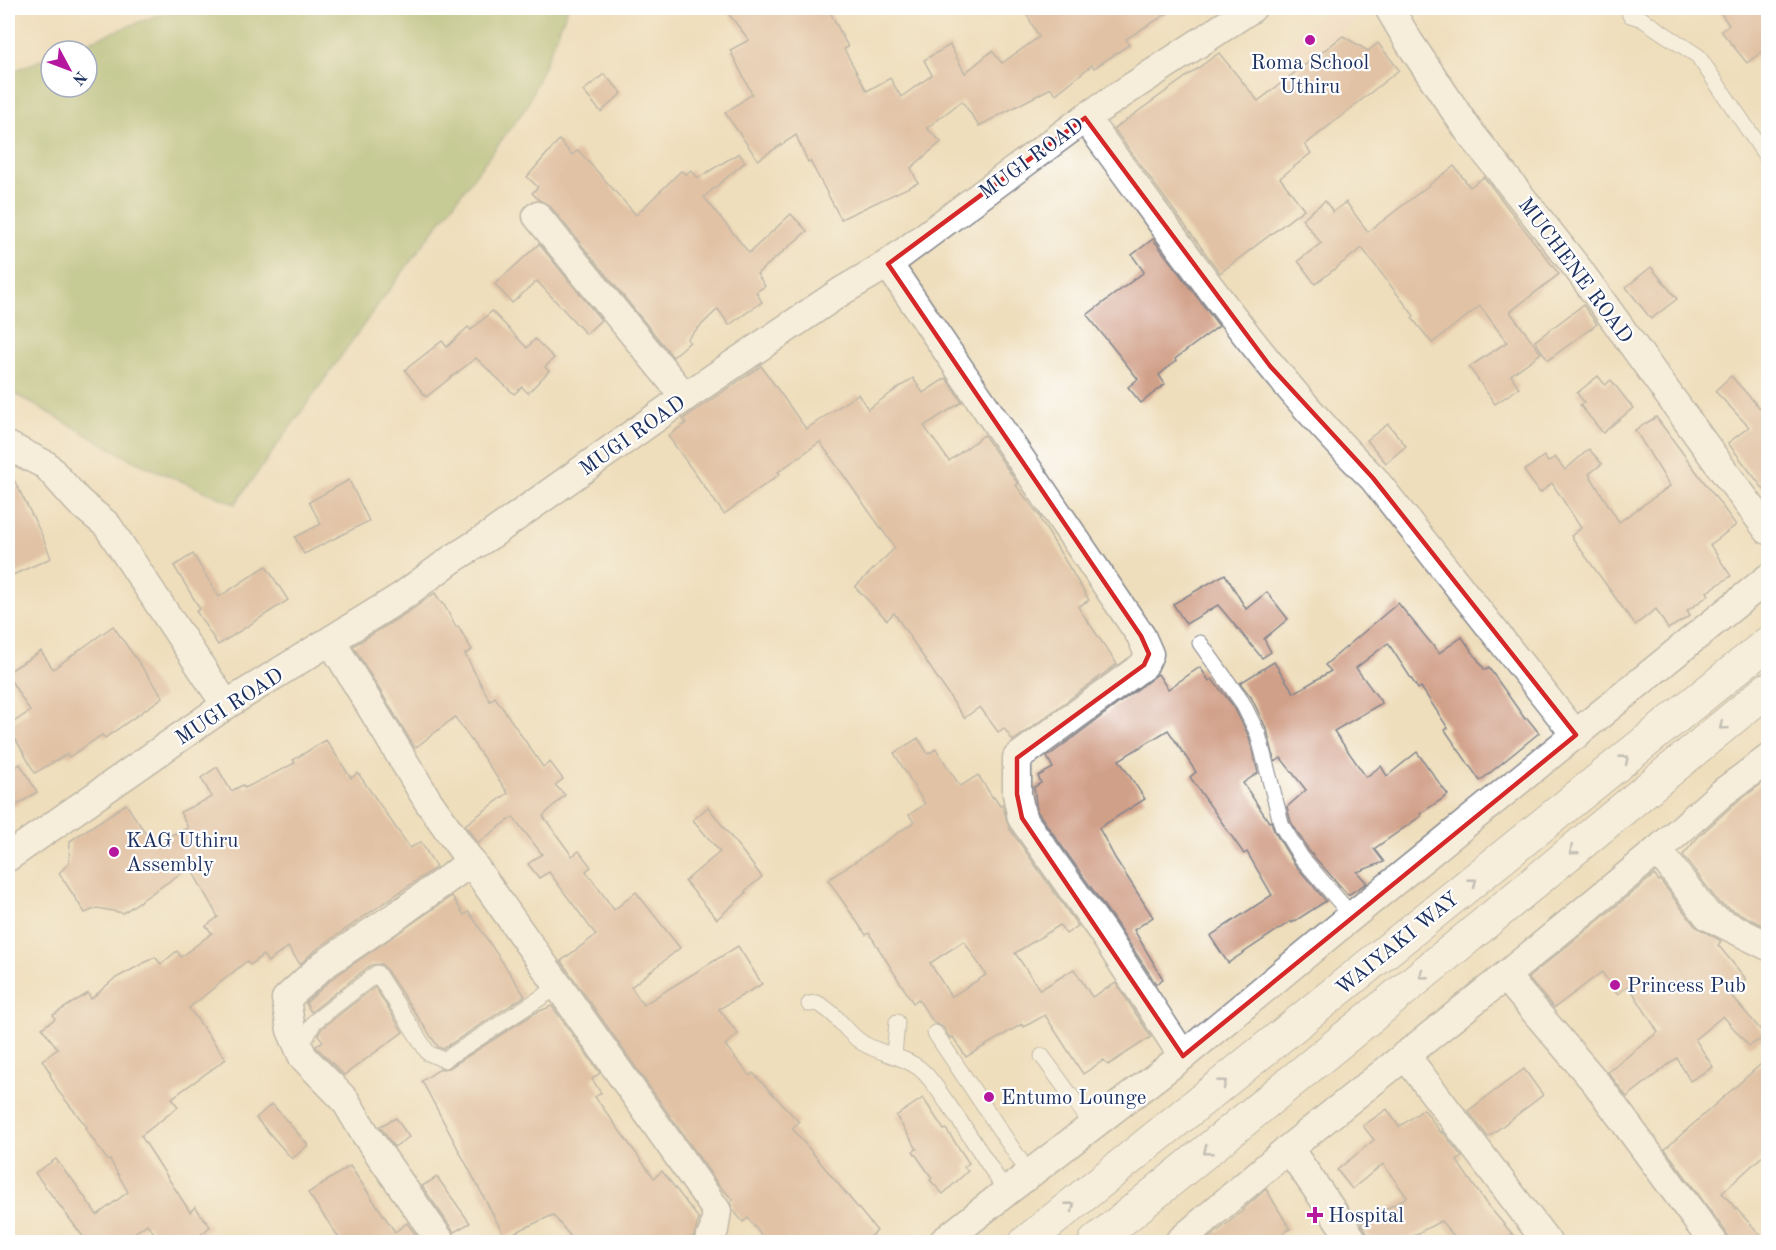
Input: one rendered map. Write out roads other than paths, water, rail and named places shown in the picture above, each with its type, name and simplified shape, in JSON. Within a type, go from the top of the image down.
[{"type":"highway","name":"WAIYAKI WAY","points":[[1026,1242],[1768,643]]},
{"type":"highway","name":"WAIYAKI WAY","points":[[1095,1242],[1768,690]]},
{"type":"street","name":"MUGI ROAD","points":[[8,858],[226,705],[401,597],[685,397],[842,291],[888,264],[1085,118],[1252,8]]},
{"type":"street","name":"MUCHENE ROAD","points":[[1389,8],[1468,130],[1578,269],[1768,530]]},
{"type":"street","points":[[1085,118],[1270,366],[1399,509],[1576,735]]},
{"type":"street","points":[[537,216],[685,397]]},
{"type":"street","points":[[888,264],[1141,636],[1149,654],[1144,665],[1017,758],[1017,794],[1022,818],[1101,930],[1183,1056]]},
{"type":"street","points":[[8,446],[46,465],[79,502],[107,525],[226,705]]},
{"type":"street","points":[[943,1242],[1183,1056],[1768,578]]},
{"type":"street","points":[[331,641],[428,801],[717,1211],[714,1230],[709,1242]]},
{"type":"street","points":[[1179,1242],[1289,1149],[1658,850],[1722,793],[1768,759]]},
{"type":"street","points":[[1658,850],[1708,916],[1768,946]]},
{"type":"street","points":[[441,1242],[364,1132],[345,1100],[303,1057],[291,1030],[286,999],[323,965],[471,862]]},
{"type":"street","points":[[1505,976],[1597,1084],[1713,1242]]},
{"type":"street","points":[[1405,1055],[1547,1242]]},
{"type":"street","points":[[1289,1149],[1354,1242]]},
{"type":"lane","points":[[1628,8],[1630,15],[1642,19],[1698,56],[1768,159]]},
{"type":"lane","points":[[1200,643],[1242,702],[1258,734],[1282,826],[1301,857],[1352,916]]},
{"type":"lane","points":[[307,1036],[314,1022],[377,974],[429,1053],[444,1060],[559,986]]},
{"type":"lane","points":[[809,1005],[817,1003],[825,1006],[858,1040],[894,1055],[920,1069],[931,1079],[1006,1192]]},
{"type":"lane","points":[[894,1055],[897,1022]]},
{"type":"lane","points":[[936,1033],[1030,1174]]},
{"type":"lane","points":[[1042,1056],[1093,1126]]},
{"type":"place","name":"Roma School Uthiru","points":[[1310,40]]},
{"type":"place","name":"KAG Uthiru Assembly","points":[[114,852]]},
{"type":"place","name":"Princess Pub","points":[[1615,985]]},
{"type":"place","name":"Entumo Lounge","points":[[989,1097]]},
{"type":"place","name":"Hospital","points":[[1315,1215]]}]
